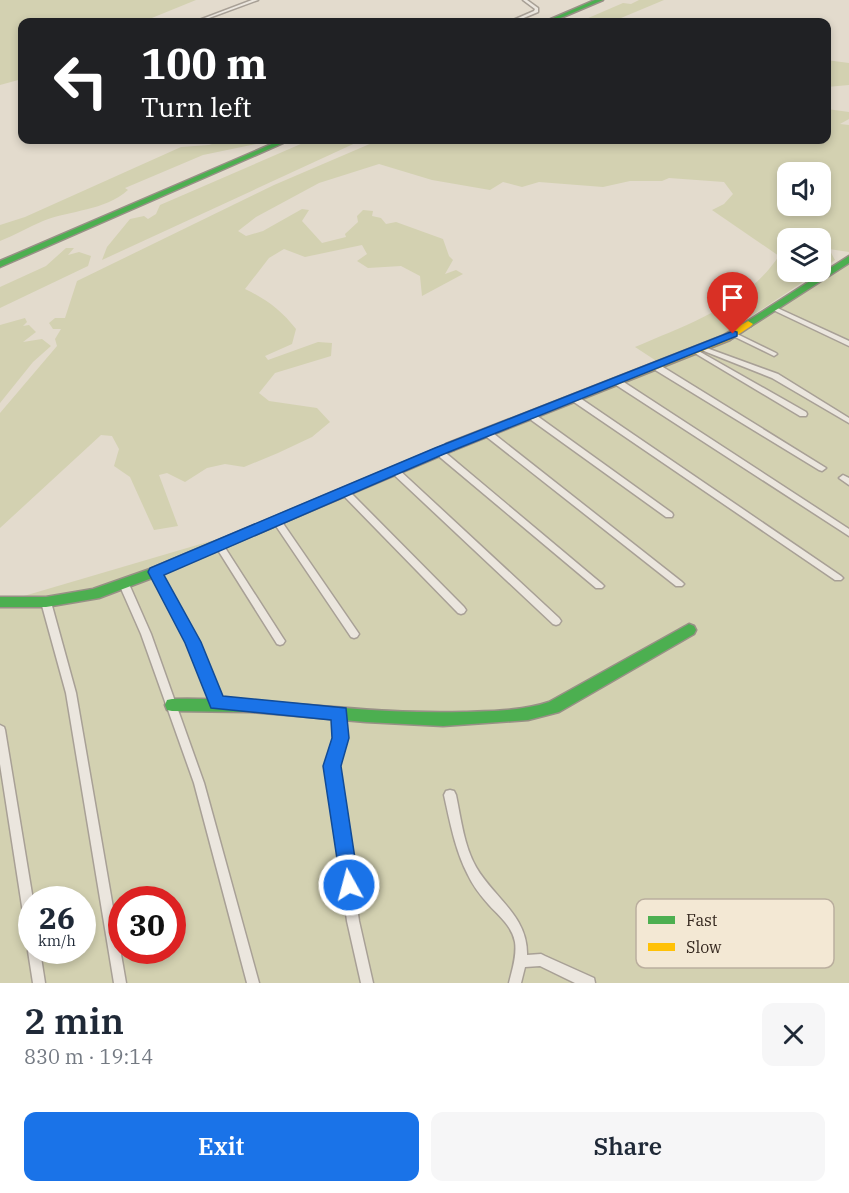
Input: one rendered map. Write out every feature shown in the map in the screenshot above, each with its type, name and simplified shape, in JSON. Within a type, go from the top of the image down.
[{"type":"street","points":[[207,18],[256,0]]},
{"type":"street","points":[[522,18],[536,12],[537,9],[525,0]]},
{"type":"street","points":[[557,18],[600,0]]},
{"type":"street","points":[[565,18],[608,0]]},
{"type":"street","points":[[0,258],[265,144]]},
{"type":"street","points":[[0,264],[277,144]]},
{"type":"street","points":[[0,602],[46,602],[94,594],[155,572],[438,451],[733,334],[849,259]]},
{"type":"street","points":[[773,308],[849,344]]},
{"type":"street","points":[[733,334],[774,354]]},
{"type":"street","points":[[698,349],[803,414]]},
{"type":"street","points":[[698,349],[775,376],[849,421]]},
{"type":"street","points":[[655,366],[822,468]]},
{"type":"street","points":[[616,381],[849,533]]},
{"type":"street","points":[[574,398],[838,578]]},
{"type":"street","points":[[530,415],[669,515]]},
{"type":"street","points":[[486,432],[679,584]]},
{"type":"street","points":[[438,451],[599,585]]},
{"type":"street","points":[[394,470],[556,621]]},
{"type":"street","points":[[345,492],[461,610]]},
{"type":"street","points":[[277,521],[354,634]]},
{"type":"street","points":[[219,546],[280,641]]},
{"type":"street","points":[[155,572],[193,642],[217,703]]},
{"type":"street","points":[[124,584],[146,634],[199,783],[253,983]]},
{"type":"street","points":[[46,602],[71,693],[120,983]]},
{"type":"street","points":[[172,705],[217,703],[438,721],[536,714],[689,630]]},
{"type":"street","points":[[340,713],[340,738],[332,766],[354,921],[367,983]]},
{"type":"street","points":[[0,730],[25,886]]},
{"type":"street","points":[[450,795],[459,837],[473,872],[512,920],[523,947],[523,961],[515,983]]},
{"type":"street","points":[[523,961],[541,960],[589,983]]},
{"type":"street","points":[[36,964],[39,983]]},
{"type":"shaded area","points":[[0,0],[196,0],[152,18],[18,18],[18,80],[0,85]]},
{"type":"shaded area","points":[[639,0],[664,0],[621,18],[588,18],[623,3],[631,4]]},
{"type":"shaded area","points":[[831,61],[849,63],[849,85],[831,87]]},
{"type":"shaded area","points":[[831,110],[849,112],[849,119],[840,124],[849,125],[849,252],[831,249],[831,228],[777,228],[777,255],[712,210],[724,204],[733,194],[724,182],[669,178],[662,181],[630,181],[603,187],[539,182],[522,187],[503,182],[490,190],[432,180],[379,164],[319,183],[256,217],[238,231],[246,236],[263,231],[302,209],[309,210],[302,221],[322,243],[346,237],[345,234],[358,222],[357,216],[363,210],[373,211],[372,216],[381,218],[386,224],[396,222],[443,239],[449,256],[453,260],[445,274],[456,270],[463,274],[422,296],[420,276],[401,266],[368,268],[357,261],[367,254],[362,245],[305,257],[284,249],[269,258],[245,289],[273,306],[296,329],[292,344],[265,356],[268,360],[318,342],[332,343],[331,356],[275,373],[259,393],[269,401],[317,408],[330,422],[312,437],[244,467],[225,464],[207,468],[185,482],[167,473],[159,475],[178,526],[154,530],[130,477],[114,466],[119,449],[112,436],[101,435],[0,528],[0,413],[57,346],[55,339],[61,329],[53,329],[49,323],[55,318],[65,318],[77,281],[274,185],[370,144],[831,144]]},
{"type":"shaded area","points":[[256,144],[203,155],[125,188],[128,190],[109,202],[54,217],[0,241],[0,225],[25,217],[181,147]]},
{"type":"shaded area","points":[[301,144],[353,144],[102,260],[107,247],[130,219],[144,216],[148,219],[156,214],[160,205]]},
{"type":"shaded area","points":[[66,248],[74,248],[68,255],[79,252],[91,256],[88,266],[0,308],[0,287],[46,266]]},
{"type":"shaded area","points":[[777,259],[777,282],[803,282],[720,337],[658,362],[635,347],[714,311],[750,288]]},
{"type":"shaded area","points":[[849,264],[849,983],[0,983],[0,603],[255,528],[723,342],[732,341],[742,331],[778,312],[778,308],[820,282],[831,282],[831,275]]},
{"type":"shaded area","points":[[25,318],[27,322],[23,326],[29,325],[36,332],[23,342],[42,339],[51,346],[33,362],[0,403],[0,325]]},
{"type":"traffic: fast","points":[[557,18],[600,0]]},
{"type":"traffic: fast","points":[[0,264],[277,144]]},
{"type":"traffic: fast","points":[[748,324],[849,259]]},
{"type":"traffic: fast","points":[[0,602],[46,602],[94,594],[155,572],[450,447]]},
{"type":"traffic: fast","points":[[172,705],[250,706],[366,716],[443,719],[528,714],[554,707],[689,630]]},
{"type":"traffic: slow","points":[[450,447],[726,338],[748,324]]},
{"type":"route","points":[[349,885],[332,766],[340,738],[340,713],[217,703],[193,642],[155,572],[440,451],[733,334]]}]
